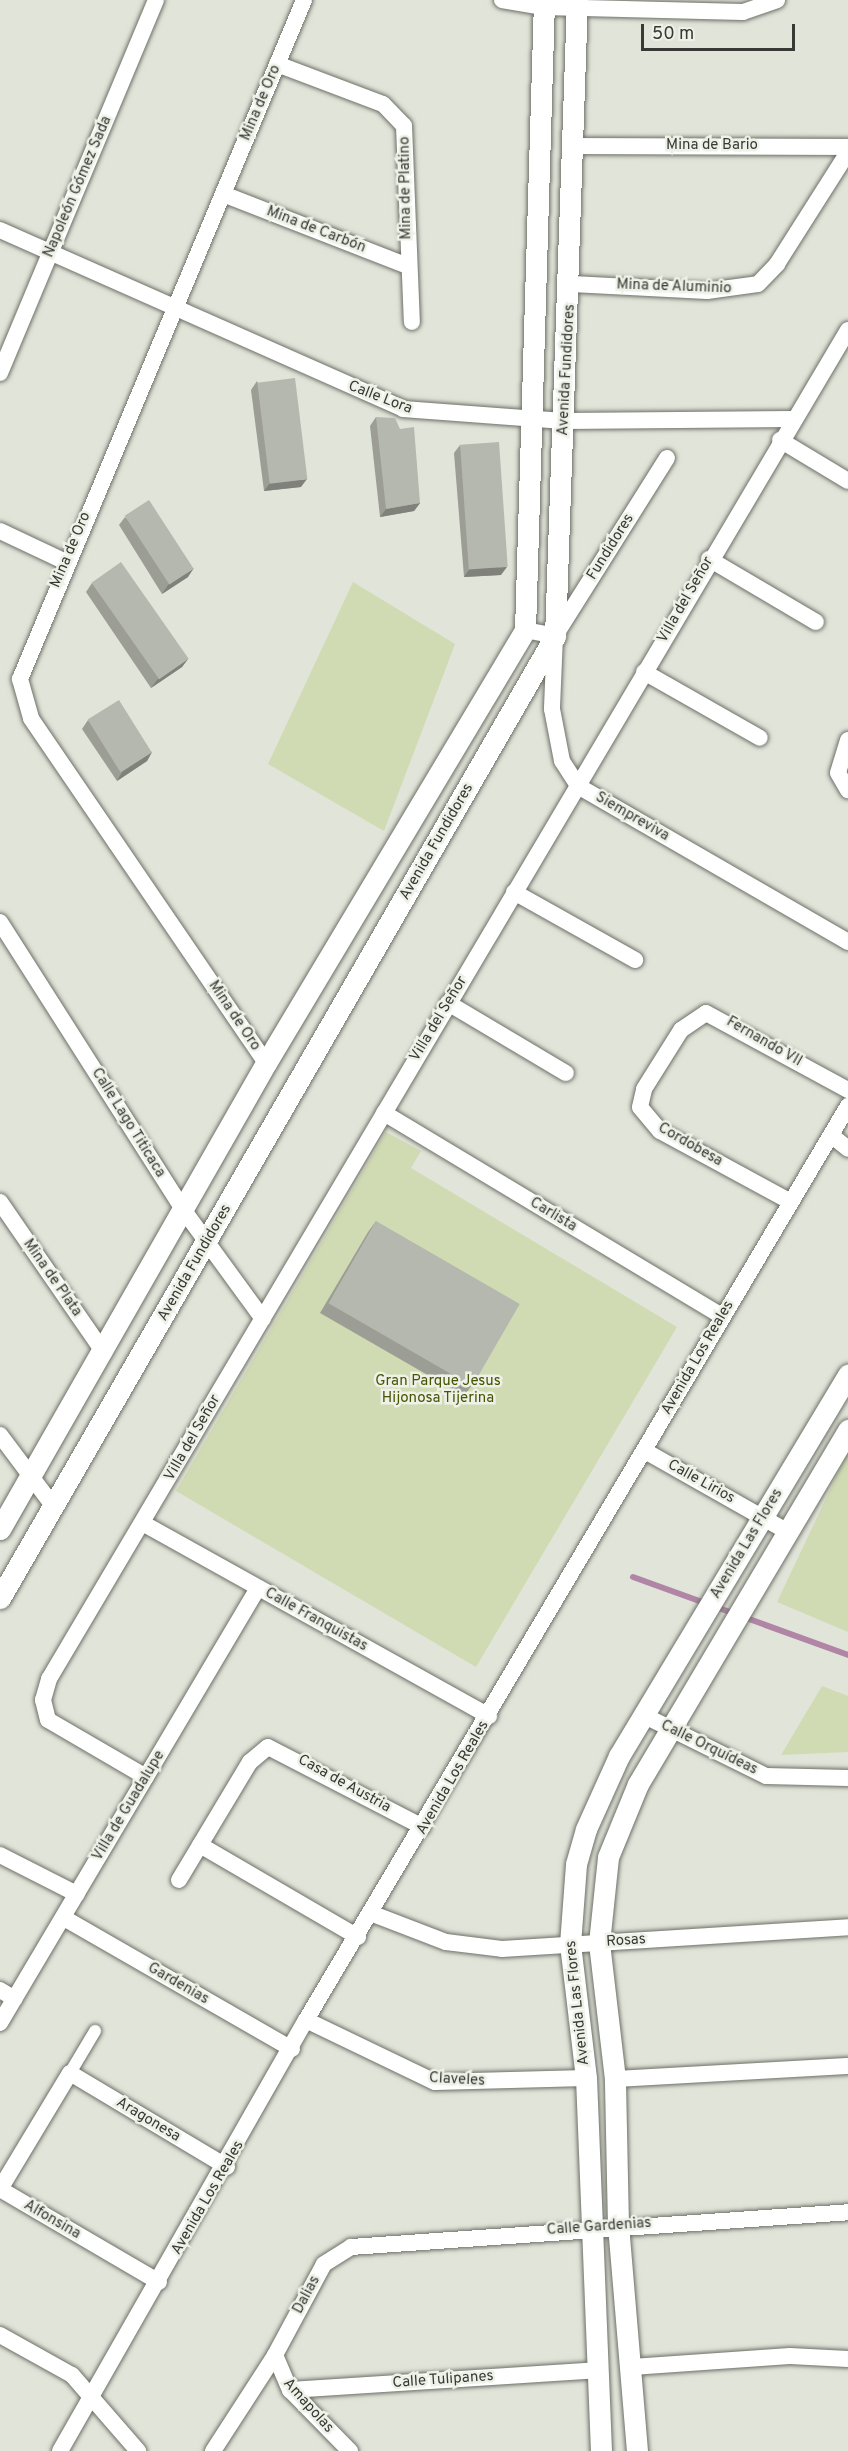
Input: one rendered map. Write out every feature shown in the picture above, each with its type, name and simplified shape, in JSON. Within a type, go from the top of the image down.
[{"type":"street","name":"Napoleón Gómez Sada","points":[[0,373],[156,0]]},
{"type":"street","name":"Mina de Oro","points":[[266,1063],[22,698],[26,660],[304,0]]},
{"type":"street","points":[[502,0],[743,12],[777,0]]},
{"type":"street","points":[[0,1529],[104,1353],[182,1208],[266,1063],[525,630],[529,418],[544,3]]},
{"type":"street","name":"Avenida Fundidores","points":[[0,1598],[207,1243],[555,636],[572,284],[577,3]]},
{"type":"street","name":"Mina de Platino","points":[[277,64],[383,104],[400,119],[408,148],[408,266],[412,322]]},
{"type":"street","name":"Mina de Bario","points":[[576,146],[848,147]]},
{"type":"street","name":"Mina de Aluminio","points":[[572,284],[707,291],[758,284],[777,264],[848,152]]},
{"type":"street","name":"Mina de Carbón","points":[[223,194],[408,266]]},
{"type":"street","name":"Calle Lora","points":[[0,230],[175,305],[403,409],[564,421],[792,419]]},
{"type":"street","name":"Villa del Señor","points":[[146,1777],[64,1734],[43,1713],[50,1679],[144,1524],[792,419],[847,334]]},
{"type":"street","points":[[780,440],[848,481]]},
{"type":"street","name":"Fundidores","points":[[555,636],[667,458]]},
{"type":"street","points":[[0,531],[66,562]]},
{"type":"street","points":[[710,559],[816,622]]},
{"type":"street","points":[[525,630],[555,636]]},
{"type":"street","name":"Siempreviva","points":[[555,636],[554,732],[567,772],[578,786],[848,942]]},
{"type":"street","points":[[644,672],[760,738]]},
{"type":"street","points":[[848,740],[838,773],[848,790]]},
{"type":"street","points":[[514,892],[634,960]]},
{"type":"street","name":"Calle Lago Titicaca","points":[[0,922],[182,1208],[263,1318]]},
{"type":"street","points":[[448,1004],[566,1073]]},
{"type":"street","name":"Fernando VII","points":[[681,1030],[698,1015],[714,1014],[848,1090]]},
{"type":"street","name":"Cordobesa","points":[[681,1030],[645,1089],[644,1114],[660,1131],[791,1202]]},
{"type":"street","name":"Avenida Los Reales","points":[[60,2451],[93,2400],[226,2167],[306,2020],[373,1914],[722,1316],[848,1106]]},
{"type":"street","name":"Carlista","points":[[384,1113],[722,1316]]},
{"type":"street","points":[[831,1135],[848,1149]]},
{"type":"street","name":"Mina de Plata","points":[[0,1202],[104,1353]]},
{"type":"street","name":"Avenida Las Flores","points":[[601,2451],[590,2227],[586,2078],[570,1944],[576,1864],[585,1829],[643,1715],[848,1375]]},
{"type":"street","name":"Avenida Las Flores","points":[[637,2451],[632,2367],[618,2226],[615,2079],[599,1943],[602,1894],[614,1834],[671,1730],[848,1430]]},
{"type":"street","points":[[0,1435],[29,1478],[54,1507]]},
{"type":"street","name":"Calle Lirios","points":[[645,1451],[788,1532]]},
{"type":"street","name":"Calle Franquistas","points":[[144,1524],[489,1716]]},
{"type":"street","name":"Villa de Guadalupe","points":[[0,2023],[258,1588]]},
{"type":"street","name":"Calle Orquídeas","points":[[643,1715],[766,1776],[848,1778]]},
{"type":"street","name":"Casa de Austria","points":[[200,1845],[262,1749],[286,1752],[423,1827]]},
{"type":"street","points":[[179,1880],[200,1845],[358,1937]]},
{"type":"street","points":[[0,1855],[77,1894]]},
{"type":"street","name":"Rosas","points":[[373,1914],[472,1948],[599,1943],[848,1927]]},
{"type":"street","name":"Gardenias","points":[[64,1918],[292,2049]]},
{"type":"street","points":[[0,1990],[15,1999]]},
{"type":"street","name":"Claveles","points":[[306,2020],[435,2082],[586,2078]]},
{"type":"street","points":[[70,2073],[95,2031]]},
{"type":"street","points":[[615,2079],[848,2066]]},
{"type":"street","name":"Aragonesa","points":[[70,2073],[226,2167]]},
{"type":"street","name":"Alfonsina","points":[[70,2073],[0,2190],[159,2282]]},
{"type":"street","name":"Calle Gardenias","points":[[351,2247],[590,2227],[848,2212]]},
{"type":"street","name":"Dalias","points":[[213,2451],[275,2355],[324,2264],[351,2247]]},
{"type":"street","points":[[0,2336],[72,2375],[138,2451]]},
{"type":"street","name":"Amapolas","points":[[275,2355],[290,2390],[350,2451]]},
{"type":"street","points":[[632,2367],[790,2356],[848,2359]]},
{"type":"street","name":"Calle Tulipanes","points":[[290,2390],[596,2370]]},
{"type":"green space","points":[[353,582],[455,644],[384,831],[268,764]]},
{"type":"green space","name":"Gran Parque Jesus Hijonosa Tijerina","points":[[386,1132],[421,1151],[411,1168],[677,1327],[476,1667],[176,1491]]},
{"type":"green space","points":[[848,1452],[848,1632],[777,1602]]},
{"type":"green space","points":[[822,1686],[848,1696],[848,1752],[781,1755]]},
{"type":"building","points":[[295,378],[307,479],[270,484],[257,383]]},
{"type":"building","points":[[376,417],[395,418],[400,429],[414,427],[420,503],[386,509]]},
{"type":"building","points":[[499,442],[508,567],[469,569],[460,445]]},
{"type":"building","points":[[149,500],[194,569],[169,585],[125,516]]},
{"type":"building","points":[[121,562],[189,659],[159,679],[92,583]]},
{"type":"building","points":[[119,700],[152,753],[120,772],[88,720]]},
{"type":"building","points":[[376,1221],[520,1304],[472,1386],[328,1303]]},
{"type":"waterway","points":[[633,1577],[848,1655]]}]
